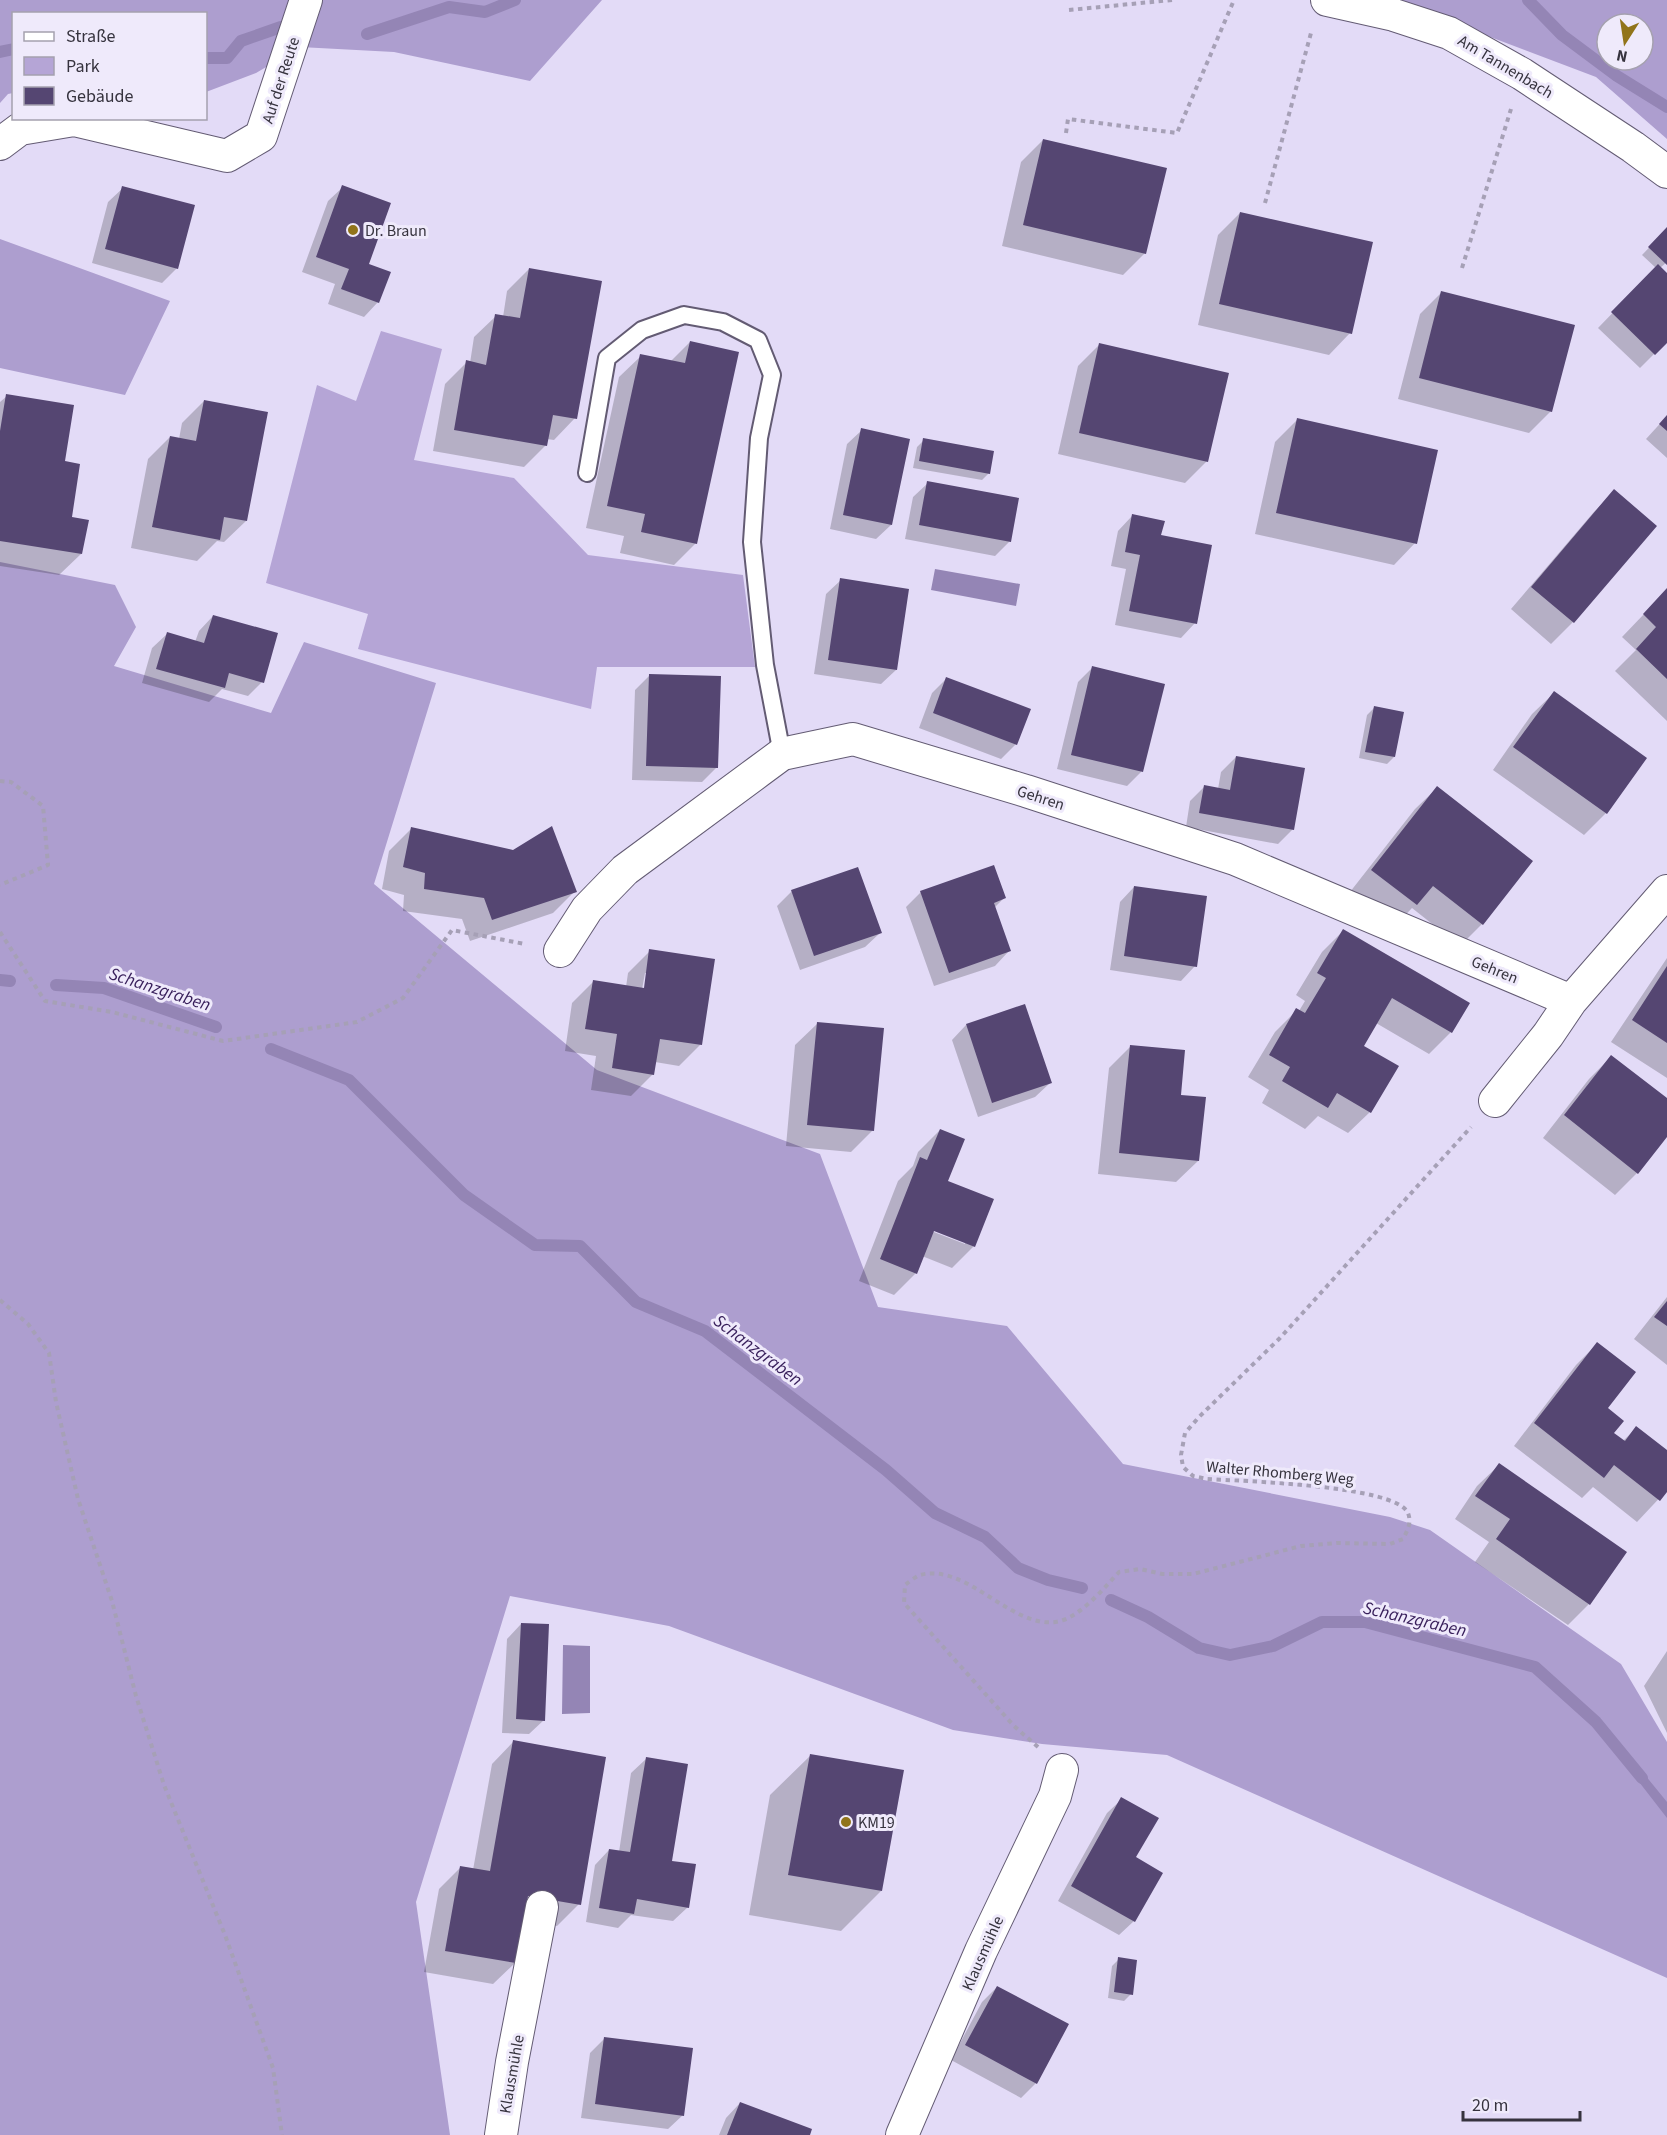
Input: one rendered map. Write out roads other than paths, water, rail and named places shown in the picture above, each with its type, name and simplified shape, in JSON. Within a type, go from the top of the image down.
[{"type":"street","name":"Auf der Reute","points":[[0,144],[20,129],[74,120],[227,156],[261,136],[306,0]]},
{"type":"street","name":"Am Tannenbach","points":[[1320,11],[1394,15],[1449,33],[1522,74],[1667,172]]},
{"type":"street","name":"Gehren","points":[[560,951],[587,909],[625,870],[782,754],[853,739],[1235,859],[1571,1001]]},
{"type":"street","points":[[1495,1101],[1548,1035],[1571,1001],[1667,891]]},
{"type":"street","name":"Klausmühle","points":[[902,2135],[981,1951],[1055,1796],[1062,1770]]},
{"type":"street","name":"Klausmühle","points":[[501,2135],[512,2062],[542,1907]]},
{"type":"lane","points":[[587,473],[607,358],[642,330],[684,315],[723,322],[758,340],[772,375],[759,438],[752,542],[765,665],[782,754]]},
{"type":"waterway","points":[[367,34],[449,7],[485,12],[515,0]]},
{"type":"waterway","points":[[1528,0],[1562,35],[1617,76],[1667,107]]},
{"type":"waterway","points":[[207,58],[227,58],[241,41],[281,27]]},
{"type":"waterway","points":[[0,52],[12,49]]},
{"type":"waterway","name":"Schanzgraben","points":[[0,980],[10,981]]},
{"type":"waterway","name":"Schanzgraben","points":[[56,985],[104,988],[216,1027]]},
{"type":"waterway","name":"Schanzgraben","points":[[271,1049],[349,1080],[464,1195],[535,1245],[580,1246],[636,1302],[705,1331],[886,1470],[935,1513],[985,1537],[1018,1568],[1048,1580],[1082,1588]]},
{"type":"waterway","name":"Schanzgraben","points":[[1111,1600],[1148,1617],[1199,1648],[1230,1655],[1273,1646],[1322,1622],[1365,1622],[1535,1667],[1596,1722],[1642,1778]]},
{"type":"place","name":"Dr. Braun","points":[[353,230]]},
{"type":"place","name":"KM19","points":[[846,1822]]}]
